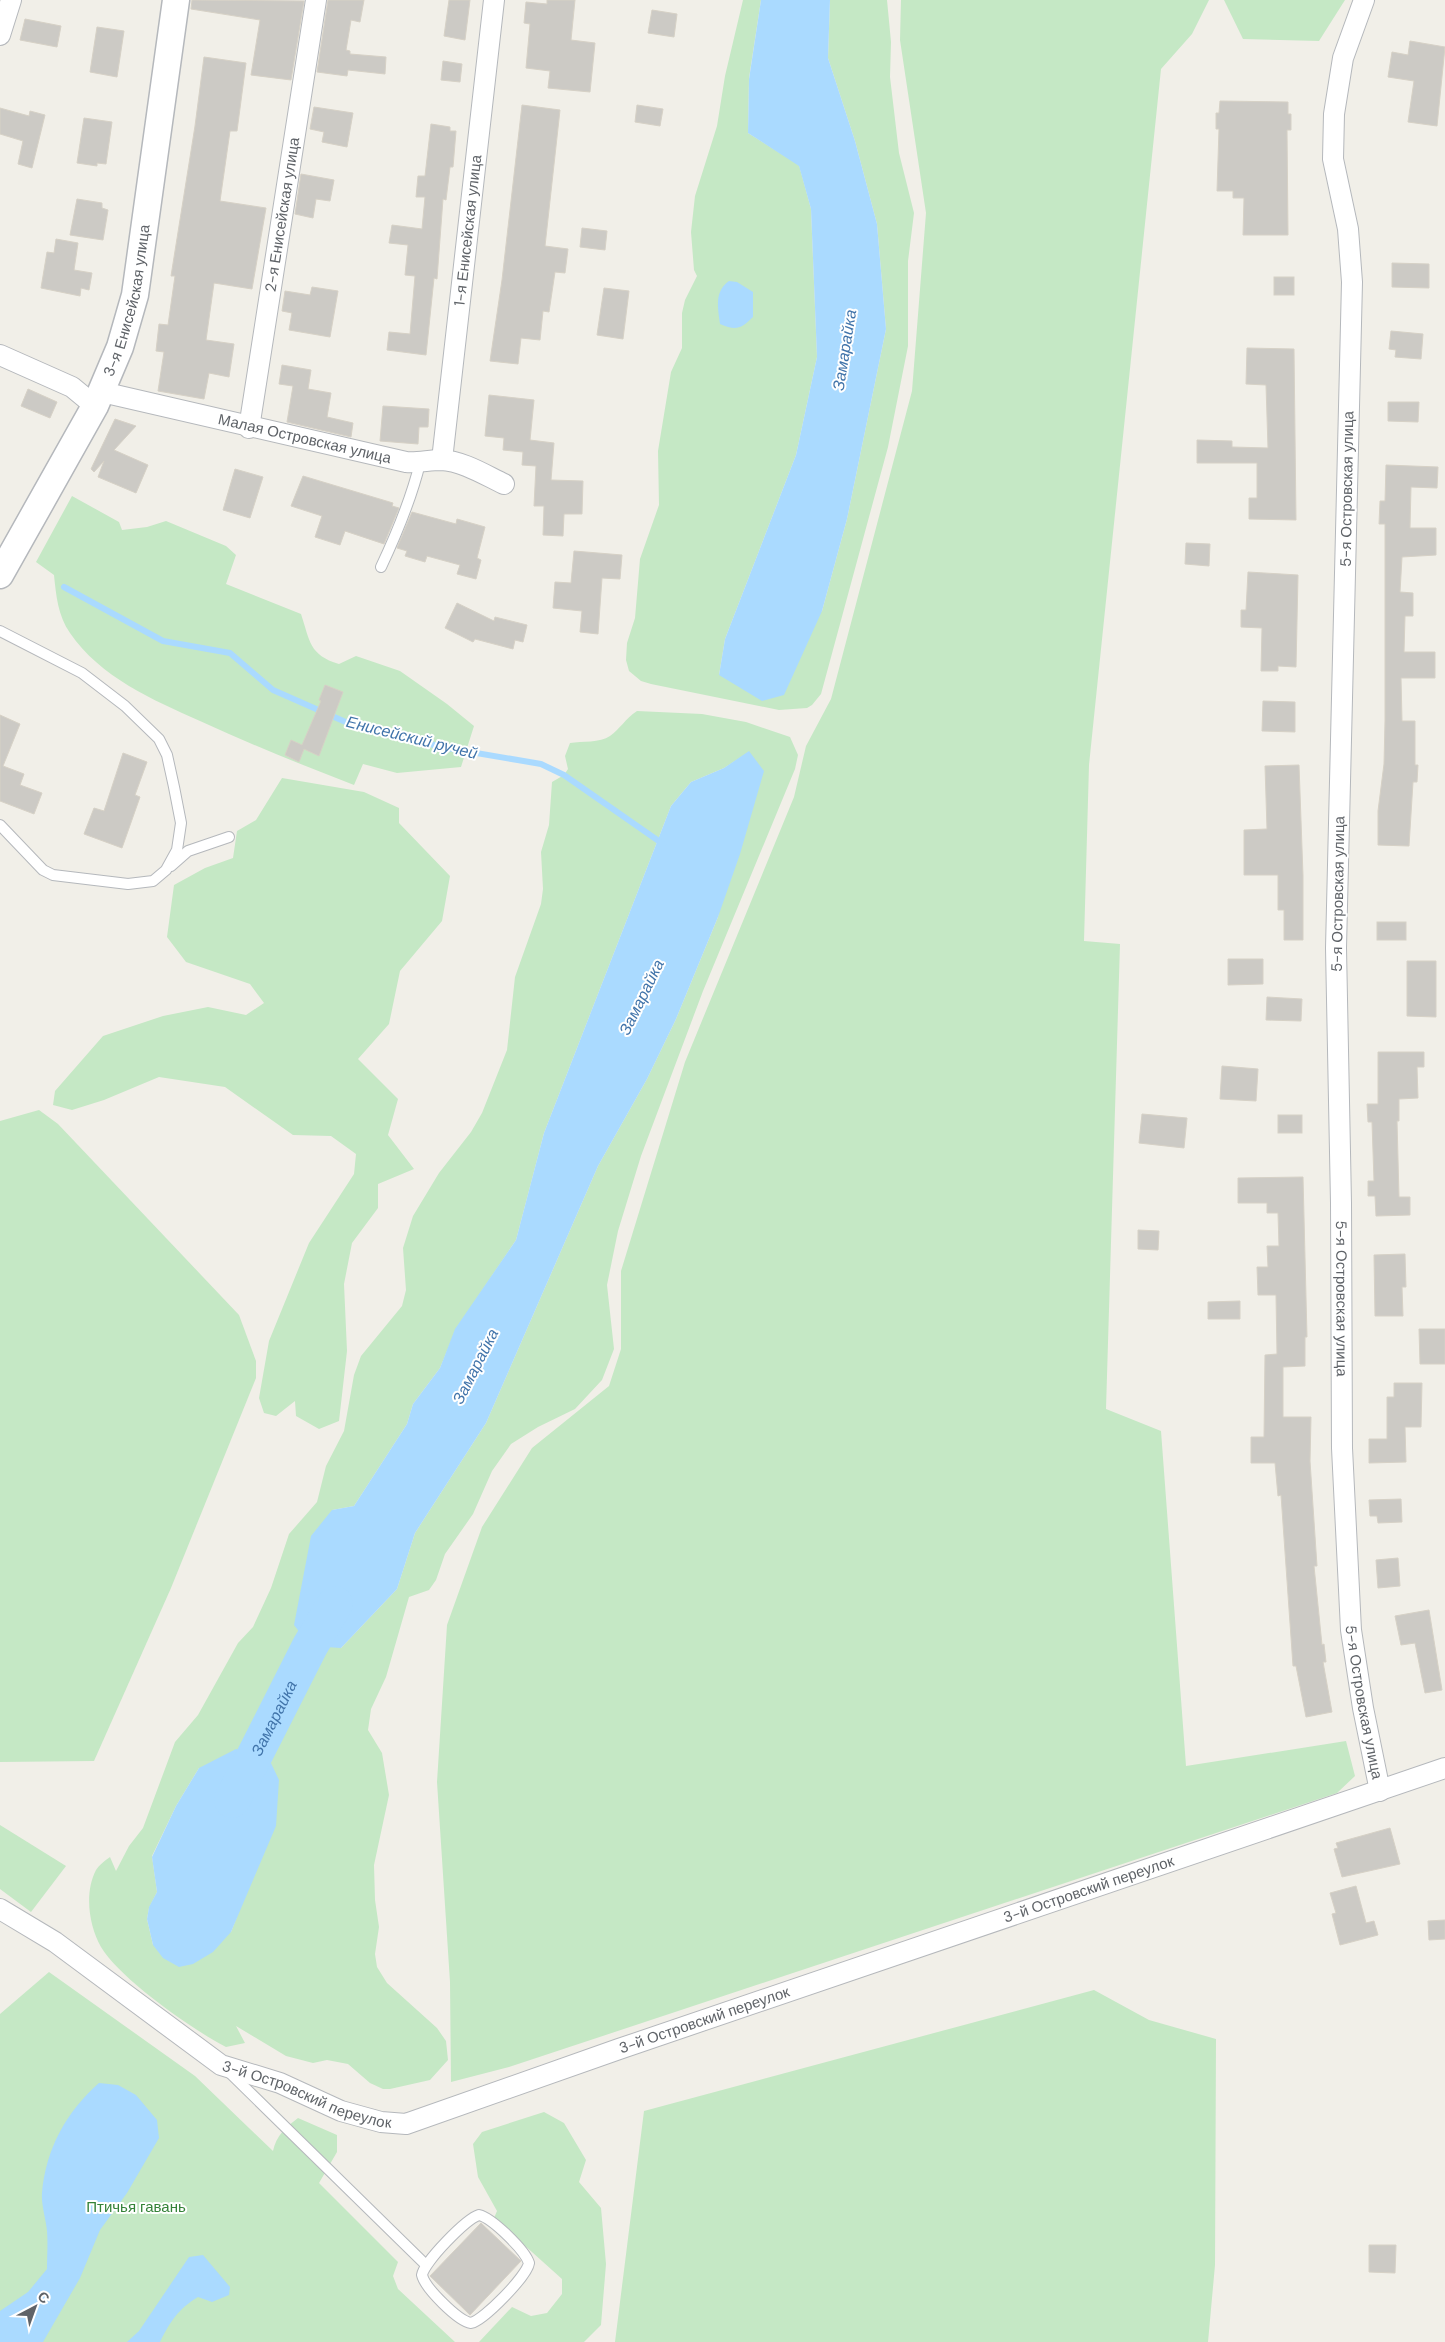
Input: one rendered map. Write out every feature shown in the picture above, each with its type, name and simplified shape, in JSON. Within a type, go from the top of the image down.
[{"type":"street","points":[[0,34],[11,0]]},
{"type":"street","name":"3-я Енисейская улица","points":[[0,576],[98,399],[120,346],[135,294],[176,0]]},
{"type":"street","name":"2-я Енисейская улица","points":[[249,428],[316,0]]},
{"type":"street","name":"1-я Енисейская улица","points":[[442,460],[494,0]]},
{"type":"street","name":"5-я Островская улица","points":[[1364,0],[1343,58],[1334,114],[1334,159],[1348,229],[1352,282],[1336,948],[1341,1203],[1342,1448],[1352,1630],[1363,1708],[1380,1790]]},
{"type":"street","name":"Малая Островская улица","points":[[0,355],[98,399],[249,428],[406,462],[420,463],[442,460],[462,464],[504,484]]},
{"type":"street","name":"3-й Островский переулок","points":[[0,1909],[55,1942],[222,2065],[280,2083],[341,2111],[381,2122],[406,2124],[713,2017],[1445,1768]]},
{"type":"lane","points":[[381,567],[401,524],[414,489],[420,463]]},
{"type":"lane","points":[[0,630],[82,673],[125,706],[159,739],[167,755],[180,824],[177,850],[166,870]]},
{"type":"lane","points":[[0,825],[43,870],[53,875],[128,884],[153,881],[188,851],[228,837]]},
{"type":"lane","points":[[222,2065],[426,2265]]},
{"type":"lane","points":[[479,2215],[489,2220],[517,2246],[524,2253],[529,2263],[524,2274],[482,2318],[472,2323],[461,2319],[426,2286],[422,2275],[426,2265],[468,2220],[479,2215]]},
{"type":"green space","points":[[743,0],[761,0],[749,78],[748,133],[799,165],[811,209],[817,357],[796,455],[725,639],[719,675],[822,611],[847,519],[886,329],[877,224],[855,141],[828,58],[830,0],[887,0],[891,42],[890,77],[899,153],[914,213],[908,261],[908,346],[888,447],[821,694],[807,708],[779,710],[641,681],[629,671],[626,660],[627,643],[635,618],[640,559],[659,505],[658,451],[671,372],[682,348],[682,313],[685,300],[697,276],[694,270],[691,232],[695,196],[717,126],[725,76]]},
{"type":"green space","points":[[901,0],[1209,0],[1192,34],[1161,69],[1089,765],[1084,941],[1120,944],[1106,1409],[1161,1431],[1186,1766],[1346,1741],[1355,1776],[1337,1793],[509,2067],[451,2082],[450,1982],[437,1782],[447,1625],[482,1527],[532,1448],[609,1386],[621,1349],[621,1271],[685,1062],[794,797],[806,746],[831,699],[912,391],[926,213],[900,40]]},
{"type":"green space","points":[[1224,0],[1345,0],[1319,41],[1243,39]]},
{"type":"green space","points":[[72,496],[119,522],[122,530],[147,527],[166,521],[226,546],[236,555],[226,584],[301,614],[312,646],[322,656],[339,664],[356,656],[400,671],[447,704],[474,726],[461,767],[397,773],[363,764],[354,785],[182,713],[146,696],[112,675],[82,649],[70,633],[60,612],[54,575],[36,562]]},
{"type":"green space","points":[[637,711],[702,714],[746,722],[790,737],[798,755],[795,769],[703,991],[641,1156],[618,1231],[607,1285],[614,1349],[602,1380],[575,1409],[538,1427],[511,1444],[492,1471],[473,1514],[445,1554],[436,1580],[429,1590],[409,1597],[386,1677],[371,1709],[368,1730],[382,1753],[389,1795],[374,1865],[375,1900],[379,1927],[375,1954],[377,1967],[387,1983],[437,2028],[446,2041],[448,2060],[430,2080],[383,2089],[370,2083],[348,2064],[327,2060],[313,2063],[286,2056],[236,2026],[245,2043],[226,2047],[195,2029],[158,2003],[110,1960],[101,1947],[93,1929],[89,1899],[90,1889],[92,1879],[99,1866],[110,1857],[116,1871],[129,1846],[143,1828],[175,1742],[198,1715],[238,1643],[253,1627],[271,1588],[289,1534],[317,1502],[326,1466],[344,1431],[354,1375],[361,1356],[402,1306],[406,1290],[403,1248],[413,1216],[439,1173],[471,1132],[482,1113],[507,1050],[515,977],[541,904],[543,889],[541,852],[549,825],[552,782],[564,775],[568,769],[565,756],[570,743],[596,741],[606,738],[614,733]],"holes":[[[749,752],[718,917],[676,1019],[647,1079],[598,1166],[486,1423],[415,1533],[397,1589],[341,1648],[332,1510],[354,1506],[407,1424],[413,1404],[440,1368],[456,1329],[516,1240],[544,1133],[671,806],[691,782],[724,768]],[[199,1768],[240,1909],[231,1932],[153,1945],[147,1919],[149,1908],[157,1892],[152,1856],[176,1806]]]},
{"type":"green space","points":[[282,778],[364,792],[399,808],[399,823],[450,876],[442,921],[400,971],[389,1024],[358,1059],[398,1099],[388,1135],[414,1169],[378,1184],[378,1208],[352,1243],[344,1284],[347,1351],[339,1421],[319,1429],[296,1416],[295,1401],[276,1416],[264,1413],[259,1398],[269,1341],[309,1243],[354,1174],[356,1154],[331,1136],[293,1135],[225,1087],[159,1077],[104,1100],[72,1110],[53,1105],[55,1091],[103,1036],[163,1016],[208,1007],[246,1015],[264,1003],[250,984],[186,962],[167,937],[174,885],[205,868],[233,858],[237,831],[256,820]]},
{"type":"green space","points":[[39,1110],[58,1124],[239,1315],[256,1361],[256,1378],[171,1588],[94,1761],[0,1762],[0,1121]]},
{"type":"green space","points":[[0,1825],[66,1866],[31,1912],[0,1889]]},
{"type":"green space","name":"Птичья гавань","points":[[49,1972],[195,2076],[273,2151],[276,2141],[282,2132],[298,2118],[337,2135],[337,2152],[319,2183],[398,2262],[393,2276],[398,2289],[455,2342],[0,2342],[0,2014]]},
{"type":"green space","points":[[1094,1990],[1149,2020],[1216,2039],[1215,2265],[1208,2342],[615,2342],[644,2111]]},
{"type":"green space","points":[[544,2112],[564,2123],[586,2160],[579,2182],[601,2208],[606,2264],[601,2325],[584,2342],[479,2342],[512,2307],[531,2316],[547,2313],[562,2294],[562,2279],[494,2218],[497,2211],[478,2177],[473,2144],[482,2132]]},
{"type":"water","points":[[761,0],[830,0],[828,58],[855,141],[877,224],[886,329],[847,519],[822,611],[784,695],[762,701],[719,675],[725,639],[796,455],[817,357],[811,209],[799,166],[748,133],[749,79]]},
{"type":"water","points":[[729,281],[737,282],[753,292],[753,317],[738,328],[730,328],[720,324],[719,295],[724,285]]},
{"type":"water","points":[[749,751],[764,771],[740,854],[718,917],[676,1019],[647,1079],[598,1166],[486,1423],[415,1533],[397,1589],[341,1648],[310,1646],[294,1625],[311,1536],[332,1510],[354,1506],[407,1424],[413,1404],[440,1368],[455,1329],[516,1240],[544,1133],[671,806],[691,782],[724,768]]},
{"type":"water","points":[[236,1749],[270,1761],[279,1780],[276,1826],[231,1932],[213,1952],[193,1964],[179,1967],[163,1958],[153,1945],[147,1919],[149,1907],[157,1892],[152,1857],[176,1806],[199,1768]]},
{"type":"water","points":[[99,2083],[118,2085],[136,2095],[157,2120],[159,2138],[127,2193],[100,2230],[80,2278],[43,2342],[0,2342],[0,2311],[28,2292],[47,2269],[47,2231],[42,2193],[44,2177],[53,2147],[60,2132],[77,2106]]},
{"type":"water","points":[[203,2255],[230,2287],[229,2295],[212,2302],[198,2297],[175,2316],[160,2342],[127,2342],[139,2331],[189,2257]]},
{"type":"building","points":[[192,0],[304,1],[291,80],[251,75],[260,20],[191,9]]},
{"type":"building","points":[[328,0],[364,0],[360,22],[351,20],[346,50],[350,51],[350,54],[386,57],[385,74],[348,70],[347,76],[317,72]]},
{"type":"building","points":[[449,0],[470,0],[465,40],[444,36]]},
{"type":"building","points":[[547,0],[575,0],[571,40],[595,43],[590,92],[548,88],[550,71],[526,68],[530,24],[524,23],[526,2],[547,4]]},
{"type":"building","points":[[652,10],[677,14],[674,37],[648,33]]},
{"type":"building","points":[[25,19],[61,26],[57,47],[20,40]]},
{"type":"building","points":[[97,27],[124,31],[117,77],[90,72]]},
{"type":"building","points":[[1410,41],[1445,47],[1437,126],[1408,122],[1414,81],[1388,77],[1392,52],[1408,55]]},
{"type":"building","points":[[204,57],[246,63],[237,131],[230,131],[220,201],[266,208],[252,289],[214,283],[206,340],[234,344],[229,377],[209,373],[204,399],[158,391],[164,352],[156,351],[159,324],[168,325],[175,276],[171,276]]},
{"type":"building","points":[[443,61],[462,64],[460,82],[441,80]]},
{"type":"building","points":[[1220,101],[1288,102],[1288,114],[1291,114],[1291,130],[1287,130],[1288,235],[1243,235],[1244,198],[1233,198],[1233,191],[1217,191],[1219,129],[1216,129],[1216,113],[1219,113]]},
{"type":"building","points":[[522,105],[560,110],[545,246],[568,249],[565,273],[555,272],[549,312],[543,311],[540,340],[521,338],[518,364],[490,361],[502,280]]},
{"type":"building","points":[[637,105],[663,109],[660,126],[635,122]]},
{"type":"building","points":[[314,107],[353,113],[347,147],[322,142],[324,132],[310,129]]},
{"type":"building","points":[[0,108],[29,116],[30,111],[45,115],[32,168],[18,164],[23,141],[0,134]]},
{"type":"building","points":[[84,118],[112,122],[106,164],[97,163],[97,166],[77,163]]},
{"type":"building","points":[[431,124],[450,127],[450,131],[456,131],[453,167],[450,167],[446,200],[443,199],[437,279],[434,278],[426,355],[387,350],[389,332],[410,334],[415,276],[405,275],[408,245],[389,243],[392,225],[422,229],[425,197],[416,197],[418,176],[425,176]]},
{"type":"building","points":[[301,174],[334,180],[330,201],[316,199],[313,218],[295,214]]},
{"type":"building","points":[[77,199],[102,203],[102,208],[108,210],[103,240],[70,235]]},
{"type":"building","points":[[582,228],[607,231],[605,250],[580,247]]},
{"type":"building","points":[[56,239],[78,243],[74,270],[92,273],[89,290],[81,288],[80,296],[41,288],[47,252],[54,253]]},
{"type":"building","points":[[1392,263],[1429,264],[1429,288],[1392,287]]},
{"type":"building","points":[[1274,277],[1294,277],[1294,295],[1274,295]]},
{"type":"building","points":[[312,287],[338,291],[330,337],[289,330],[292,313],[282,311],[285,291],[310,295]]},
{"type":"building","points":[[604,288],[629,291],[623,339],[597,335]]},
{"type":"building","points":[[1391,331],[1423,334],[1421,359],[1395,357],[1396,350],[1389,349]]},
{"type":"building","points":[[1247,348],[1294,349],[1296,520],[1249,519],[1249,498],[1257,498],[1257,463],[1197,463],[1197,440],[1232,441],[1232,447],[1268,448],[1266,385],[1246,384]]},
{"type":"building","points":[[282,365],[311,370],[308,389],[331,393],[327,417],[353,423],[351,437],[287,422],[293,386],[279,384]]},
{"type":"building","points":[[28,389],[57,402],[50,418],[21,406]]},
{"type":"building","points":[[489,395],[534,400],[530,440],[554,443],[551,480],[583,481],[582,514],[564,514],[563,536],[543,535],[544,506],[534,506],[536,466],[522,465],[523,452],[503,450],[504,438],[485,436]]},
{"type":"building","points":[[1388,402],[1419,402],[1418,422],[1388,421]]},
{"type":"building","points":[[383,406],[429,409],[428,427],[419,427],[418,444],[380,441]]},
{"type":"building","points":[[115,419],[136,426],[114,450],[148,465],[136,493],[98,477],[104,461],[94,472],[91,469]]},
{"type":"building","points":[[1386,465],[1438,467],[1437,488],[1411,487],[1410,528],[1436,528],[1436,555],[1402,557],[1400,592],[1413,593],[1413,616],[1405,616],[1404,652],[1435,652],[1435,678],[1401,678],[1402,721],[1415,721],[1415,765],[1418,765],[1417,782],[1413,782],[1409,846],[1378,845],[1378,811],[1384,764],[1385,721],[1385,524],[1379,524],[1380,501],[1385,501]]},
{"type":"building","points":[[235,469],[263,477],[250,518],[223,510]]},
{"type":"building","points":[[303,476],[393,503],[392,506],[399,508],[384,544],[345,531],[340,545],[315,537],[322,516],[291,506]]},
{"type":"building","points":[[412,512],[456,524],[457,519],[485,527],[477,558],[481,560],[476,579],[457,574],[460,565],[427,556],[425,562],[405,556],[407,551],[397,548]]},
{"type":"building","points":[[1186,543],[1210,544],[1209,566],[1185,564]]},
{"type":"building","points":[[574,551],[622,555],[620,579],[602,578],[598,634],[580,632],[582,611],[553,608],[555,582],[571,583]]},
{"type":"building","points":[[1248,572],[1298,575],[1296,667],[1278,666],[1278,671],[1261,671],[1262,628],[1241,627],[1241,610],[1246,610]]},
{"type":"building","points":[[457,603],[494,621],[495,617],[527,625],[523,642],[515,640],[513,649],[475,639],[473,642],[445,628]]},
{"type":"building","points":[[325,685],[343,692],[319,756],[304,749],[299,762],[285,755],[291,740],[302,745],[321,701],[319,700]]},
{"type":"building","points":[[1263,701],[1295,702],[1295,732],[1262,731]]},
{"type":"building","points":[[0,715],[20,724],[3,766],[24,774],[20,785],[42,793],[34,814],[0,801]]},
{"type":"building","points":[[123,753],[147,762],[135,795],[140,797],[122,848],[84,834],[94,808],[104,811]]},
{"type":"building","points":[[1299,765],[1303,940],[1284,940],[1284,910],[1278,910],[1278,875],[1244,875],[1244,830],[1267,829],[1265,766]]},
{"type":"building","points":[[1377,922],[1406,922],[1406,940],[1377,940]]},
{"type":"building","points":[[1228,959],[1263,959],[1263,984],[1228,985]]},
{"type":"building","points":[[1407,961],[1436,961],[1436,1017],[1407,1016]]},
{"type":"building","points":[[1267,997],[1302,999],[1301,1021],[1266,1020]]},
{"type":"building","points":[[1378,1052],[1424,1052],[1424,1067],[1417,1067],[1418,1098],[1399,1099],[1399,1121],[1397,1121],[1399,1197],[1410,1197],[1410,1215],[1376,1216],[1375,1196],[1368,1196],[1368,1181],[1374,1181],[1372,1122],[1368,1122],[1367,1104],[1378,1104]]},
{"type":"building","points":[[1222,1066],[1258,1069],[1256,1101],[1220,1099]]},
{"type":"building","points":[[1142,1114],[1187,1118],[1184,1148],[1139,1143]]},
{"type":"building","points":[[1278,1115],[1302,1115],[1302,1133],[1278,1133]]},
{"type":"building","points":[[1303,1177],[1307,1337],[1305,1337],[1305,1366],[1283,1367],[1283,1417],[1311,1417],[1310,1461],[1317,1566],[1314,1566],[1322,1645],[1324,1644],[1326,1662],[1323,1662],[1332,1712],[1306,1717],[1296,1666],[1293,1666],[1281,1495],[1278,1496],[1275,1463],[1251,1463],[1251,1437],[1264,1437],[1265,1355],[1277,1354],[1276,1295],[1258,1295],[1257,1267],[1268,1267],[1267,1246],[1279,1246],[1278,1213],[1267,1213],[1267,1203],[1238,1203],[1238,1178]]},
{"type":"building","points":[[1138,1230],[1159,1231],[1158,1250],[1138,1249]]},
{"type":"building","points":[[1405,1254],[1406,1287],[1402,1287],[1403,1316],[1375,1316],[1374,1255]]},
{"type":"building","points":[[1240,1301],[1240,1319],[1208,1319],[1208,1302]]},
{"type":"building","points":[[1419,1329],[1445,1329],[1445,1364],[1420,1364]]},
{"type":"building","points":[[1394,1383],[1422,1383],[1421,1427],[1405,1427],[1406,1462],[1369,1463],[1369,1439],[1387,1439],[1387,1397],[1394,1397]]},
{"type":"building","points":[[1401,1499],[1402,1522],[1378,1523],[1377,1516],[1370,1516],[1369,1500]]},
{"type":"building","points":[[1398,1558],[1400,1586],[1378,1588],[1376,1560]]},
{"type":"building","points":[[1429,1610],[1442,1690],[1425,1693],[1415,1643],[1401,1645],[1395,1616]]},
{"type":"building","points":[[1390,1828],[1400,1864],[1342,1877],[1334,1849],[1338,1848],[1336,1843]]},
{"type":"building","points":[[1356,1886],[1366,1923],[1374,1921],[1378,1935],[1340,1945],[1332,1914],[1336,1913],[1330,1893]]},
{"type":"building","points":[[1445,1920],[1445,1939],[1429,1940],[1428,1921]]},
{"type":"building","points":[[481,2223],[521,2261],[470,2315],[430,2276]]},
{"type":"building","points":[[1369,2245],[1396,2245],[1395,2273],[1369,2272]]},
{"type":"waterway","name":"Енисейский ручей","points":[[64,587],[163,641],[230,653],[273,690],[357,727],[447,748],[541,764],[564,775],[663,844]]},
{"type":"waterway","name":"Замарайка","points":[[232,1800],[310,1646],[335,1604]]}]
